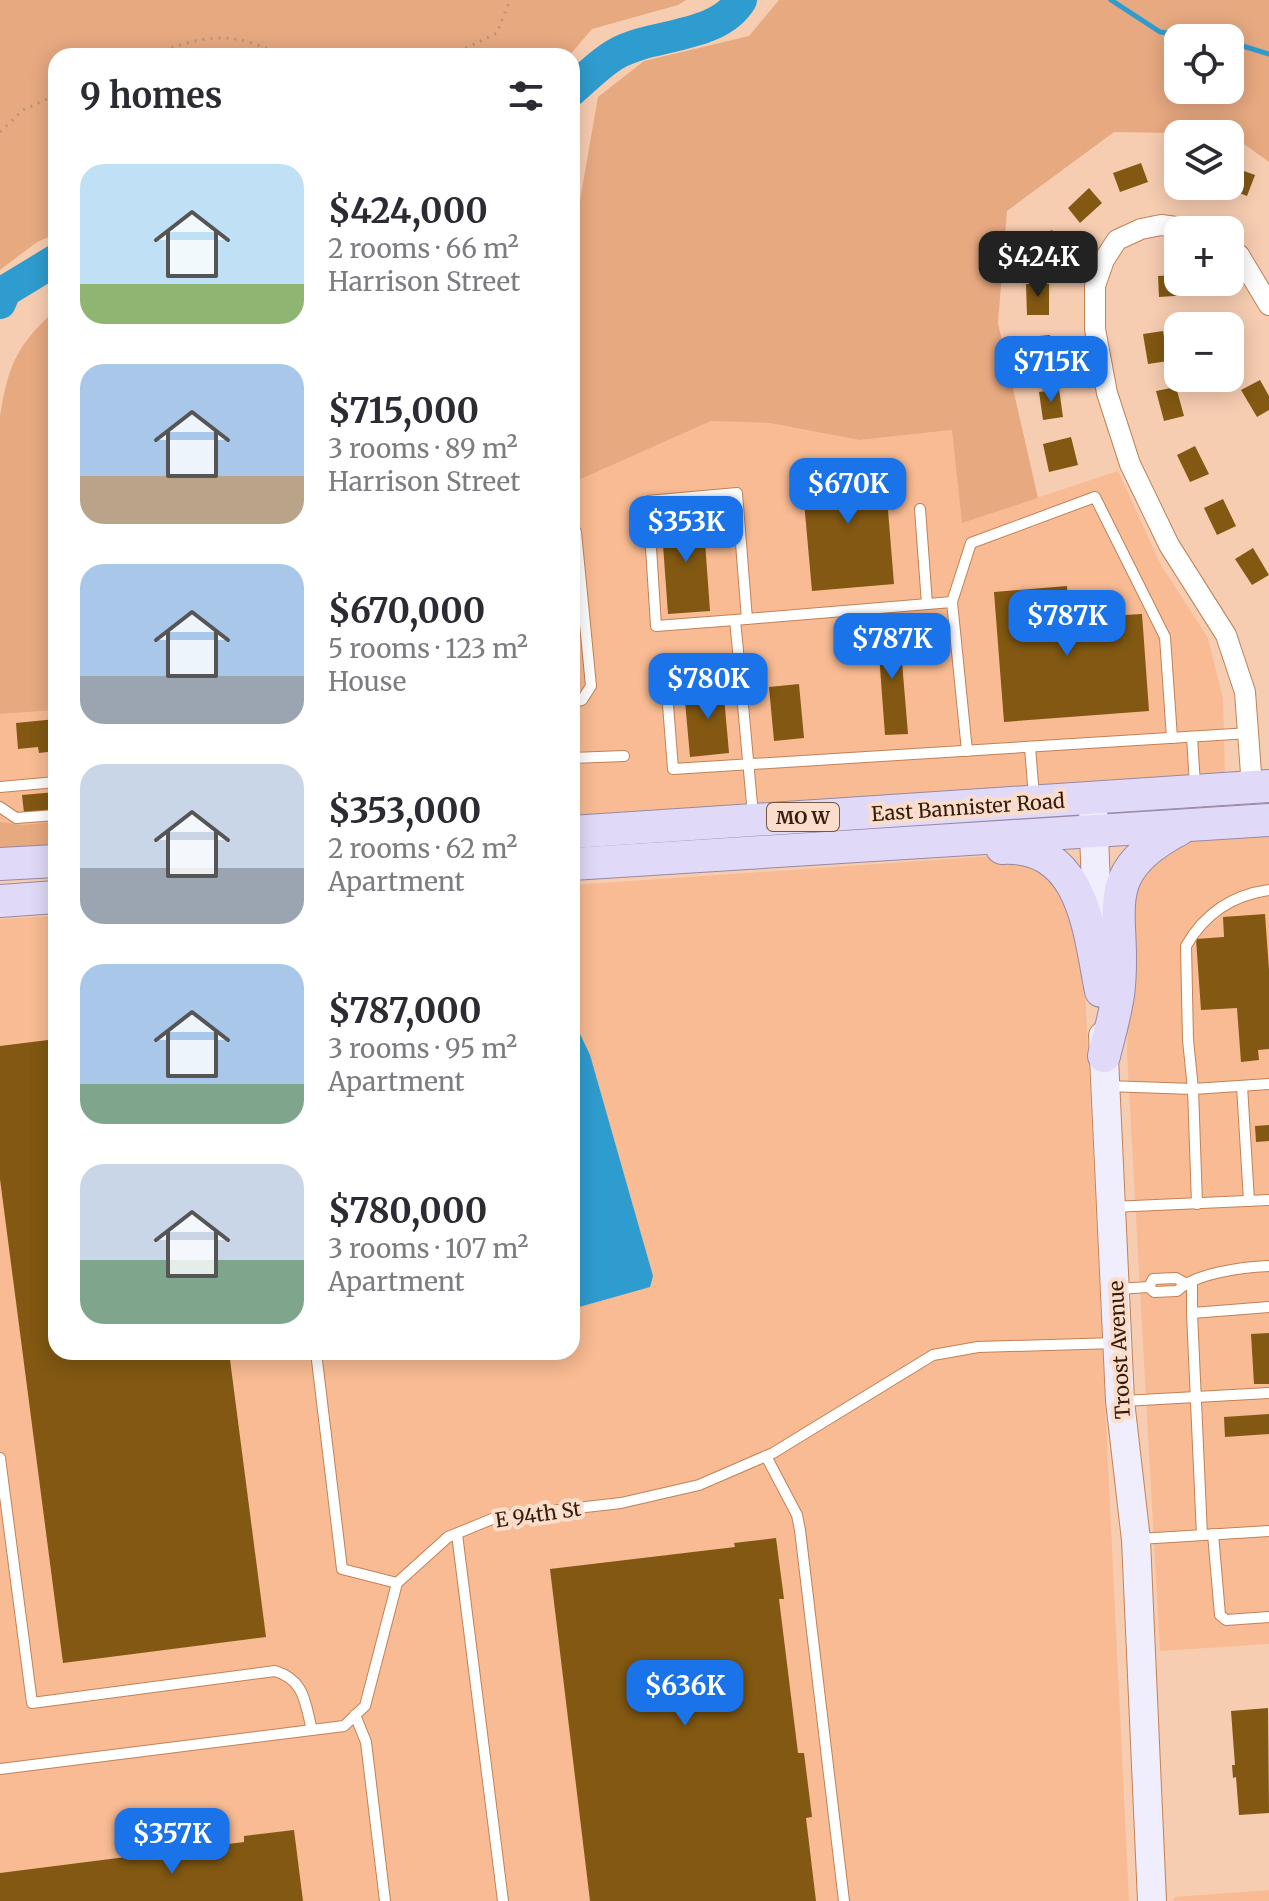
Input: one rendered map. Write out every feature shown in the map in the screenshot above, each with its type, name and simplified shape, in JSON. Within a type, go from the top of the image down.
[{"type":"main road","name":"East Bannister Road","points":[[580,863],[754,837],[1034,803],[1261,787]]},
{"type":"main road","name":"Troost Avenue","points":[[1093,799],[1120,1401],[1136,1540],[1152,1901]]},
{"type":"main road","name":"East Bannister Road","points":[[580,832],[754,837],[831,848],[1269,820]]},
{"type":"main road","points":[[1105,1071],[1118,996],[1119,898],[1123,879],[1139,854],[1185,826]]},
{"type":"main road","points":[[831,848],[902,854],[1011,848],[1037,853],[1059,866],[1077,889],[1101,991]]},
{"type":"main road","points":[[0,864],[48,861]]},
{"type":"main road","points":[[0,901],[48,898]]},
{"type":"street","points":[[1164,225],[1148,227],[1117,240],[1104,260],[1095,286],[1095,329],[1107,393],[1130,464],[1169,545],[1226,635],[1245,692],[1261,787]]},
{"type":"street","points":[[1244,263],[1269,305]]},
{"type":"lane","points":[[747,619],[737,493],[648,501],[656,626],[735,620],[952,602]]},
{"type":"lane","points":[[967,751],[952,602],[971,543],[1095,497],[1165,637],[1172,738]]},
{"type":"lane","points":[[920,509],[927,604]]},
{"type":"lane","points":[[580,573],[591,686],[580,701]]},
{"type":"lane","points":[[735,620],[754,837]]},
{"type":"lane","points":[[739,661],[665,666],[673,769],[1250,733]]},
{"type":"lane","points":[[1192,737],[1195,791]]},
{"type":"lane","points":[[1030,747],[1034,803]]},
{"type":"lane","points":[[580,758],[624,756]]},
{"type":"lane","points":[[0,787],[48,783]]},
{"type":"lane","points":[[0,807],[16,818],[48,816]]},
{"type":"lane","points":[[1197,1204],[1186,946],[1209,917],[1232,899],[1269,890]]},
{"type":"lane","points":[[1105,1071],[1193,1089],[1269,1084]]},
{"type":"lane","points":[[1242,1086],[1249,1201]]},
{"type":"lane","points":[[1111,1207],[1269,1200]]},
{"type":"lane","points":[[1115,1289],[1149,1287],[1153,1279],[1176,1278],[1188,1282],[1234,1268],[1269,1266]]},
{"type":"lane","points":[[1188,1282],[1207,1534],[1220,1615],[1226,1620],[1269,1617]]},
{"type":"lane","points":[[1192,1313],[1269,1307]]},
{"type":"lane","name":"E 94th St","points":[[397,1583],[448,1537],[497,1517],[621,1503],[699,1485],[766,1456],[933,1355],[978,1347],[1118,1343]]},
{"type":"lane","points":[[0,1769],[344,1726],[365,1706],[397,1583],[342,1569],[317,1360]]},
{"type":"lane","points":[[1120,1401],[1269,1393]]},
{"type":"lane","points":[[766,1456],[797,1515],[800,1530],[844,1901]]},
{"type":"lane","points":[[0,1458],[32,1703],[275,1671],[289,1675],[298,1684],[312,1730]]},
{"type":"lane","points":[[1136,1540],[1269,1531]]},
{"type":"lane","points":[[457,1534],[503,1901]]},
{"type":"lane","points":[[355,1715],[366,1742],[385,1901]]},
{"type":"path","points":[[466,48],[497,33],[510,0]]},
{"type":"path","points":[[171,48],[221,37],[266,48]]},
{"type":"path","points":[[0,132],[23,110],[48,99]]},
{"type":"shaded area","points":[[0,0],[686,0],[678,5],[592,29],[576,48],[48,48],[48,237],[0,270]]},
{"type":"shaded area","points":[[779,0],[1269,0],[1269,162],[1244,144],[1244,120],[1164,120],[1164,133],[1114,132],[1007,211],[998,323],[1038,498],[962,523],[952,430],[859,440],[770,423],[711,421],[580,479],[580,200],[598,97],[644,61],[749,36]]},
{"type":"shaded area","points":[[48,317],[48,711],[0,714],[0,416],[11,370],[30,336]]},
{"type":"shaded area","points":[[711,421],[770,423],[859,440],[953,430],[962,523],[1118,471],[1161,565],[1208,638],[1223,698],[1225,777],[580,815],[580,479]]},
{"type":"shaded area","points":[[48,711],[48,844],[0,847],[0,714]]},
{"type":"shaded area","points":[[0,822],[21,825],[48,823],[48,848],[0,851]]},
{"type":"shaded area","points":[[1269,830],[1269,1644],[1160,1651],[1127,1053],[1132,891],[1160,848],[1185,836]]},
{"type":"shaded area","points":[[992,856],[1019,858],[1065,885],[1083,946],[1129,1901],[0,1901],[0,919],[48,916],[48,1360],[580,1360],[580,884]]},
{"type":"shaded area","points":[[1269,1890],[1269,1901],[1174,1901],[1174,1897]]},
{"type":"water","points":[[580,1034],[590,1055],[653,1276],[650,1287],[580,1307]]},
{"type":"building","points":[[1141,163],[1148,182],[1120,192],[1113,173]]},
{"type":"building","points":[[1244,171],[1255,175],[1247,196],[1244,195]]},
{"type":"building","points":[[1089,188],[1102,203],[1080,223],[1068,208]]},
{"type":"building","points":[[1051,230],[1070,239],[1057,265],[1038,256]]},
{"type":"building","points":[[1158,276],[1164,276],[1164,296],[1174,296],[1159,297]]},
{"type":"building","points":[[1026,284],[1049,284],[1049,315],[1027,315]]},
{"type":"building","points":[[1163,331],[1164,362],[1148,364],[1143,334]]},
{"type":"building","points":[[1050,335],[1053,364],[1024,367],[1022,347],[1029,346],[1028,337]]},
{"type":"building","points":[[1260,380],[1269,396],[1269,410],[1257,417],[1242,392]]},
{"type":"building","points":[[1059,389],[1063,417],[1043,420],[1039,392]]},
{"type":"building","points":[[1156,391],[1177,392],[1184,416],[1164,421]]},
{"type":"building","points":[[1071,437],[1078,465],[1049,472],[1043,444]]},
{"type":"building","points":[[1195,446],[1209,474],[1190,482],[1177,455]]},
{"type":"building","points":[[884,461],[894,584],[812,591],[801,468]]},
{"type":"building","points":[[1223,499],[1236,526],[1217,535],[1204,508]]},
{"type":"building","points":[[703,514],[710,611],[668,614],[661,517]]},
{"type":"building","points":[[1253,548],[1269,575],[1252,585],[1235,559]]},
{"type":"building","points":[[1067,586],[1069,612],[1107,609],[1107,616],[1142,614],[1149,711],[1004,722],[994,592]]},
{"type":"building","points":[[899,626],[908,734],[885,735],[877,627]]},
{"type":"building","points":[[722,674],[729,753],[690,757],[685,701],[695,700],[695,693],[712,691],[711,675]]},
{"type":"building","points":[[799,684],[804,738],[774,741],[769,687]]},
{"type":"building","points":[[48,720],[48,752],[39,753],[38,747],[18,749],[16,723]]},
{"type":"building","points":[[48,793],[48,811],[24,813],[22,795]]},
{"type":"building","points":[[1265,914],[1269,1049],[1258,1050],[1259,1060],[1241,1062],[1237,1008],[1201,1010],[1196,939],[1224,937],[1223,917]]},
{"type":"building","points":[[48,1040],[48,1360],[230,1360],[266,1637],[63,1663],[0,1179],[0,1046]]},
{"type":"building","points":[[1269,1125],[1269,1141],[1256,1142],[1255,1126]]},
{"type":"building","points":[[1269,1333],[1269,1384],[1254,1384],[1251,1334]]},
{"type":"building","points":[[1269,1414],[1269,1434],[1225,1437],[1224,1417]]},
{"type":"building","points":[[776,1538],[784,1599],[779,1599],[798,1753],[804,1753],[812,1817],[806,1818],[816,1901],[590,1901],[550,1569],[735,1547],[734,1543]]},
{"type":"building","points":[[1268,1708],[1269,1813],[1239,1815],[1232,1765],[1235,1765],[1231,1711]]},
{"type":"building","points":[[294,1830],[303,1901],[0,1901],[0,1873],[244,1842],[244,1836]]},
{"type":"waterway","points":[[580,83],[616,54],[647,42],[700,29],[730,13],[741,0]]},
{"type":"waterway","points":[[1111,0],[1164,33]]},
{"type":"waterway","points":[[1244,46],[1269,54]]},
{"type":"waterway","points":[[0,303],[5,291],[48,265]]}]
